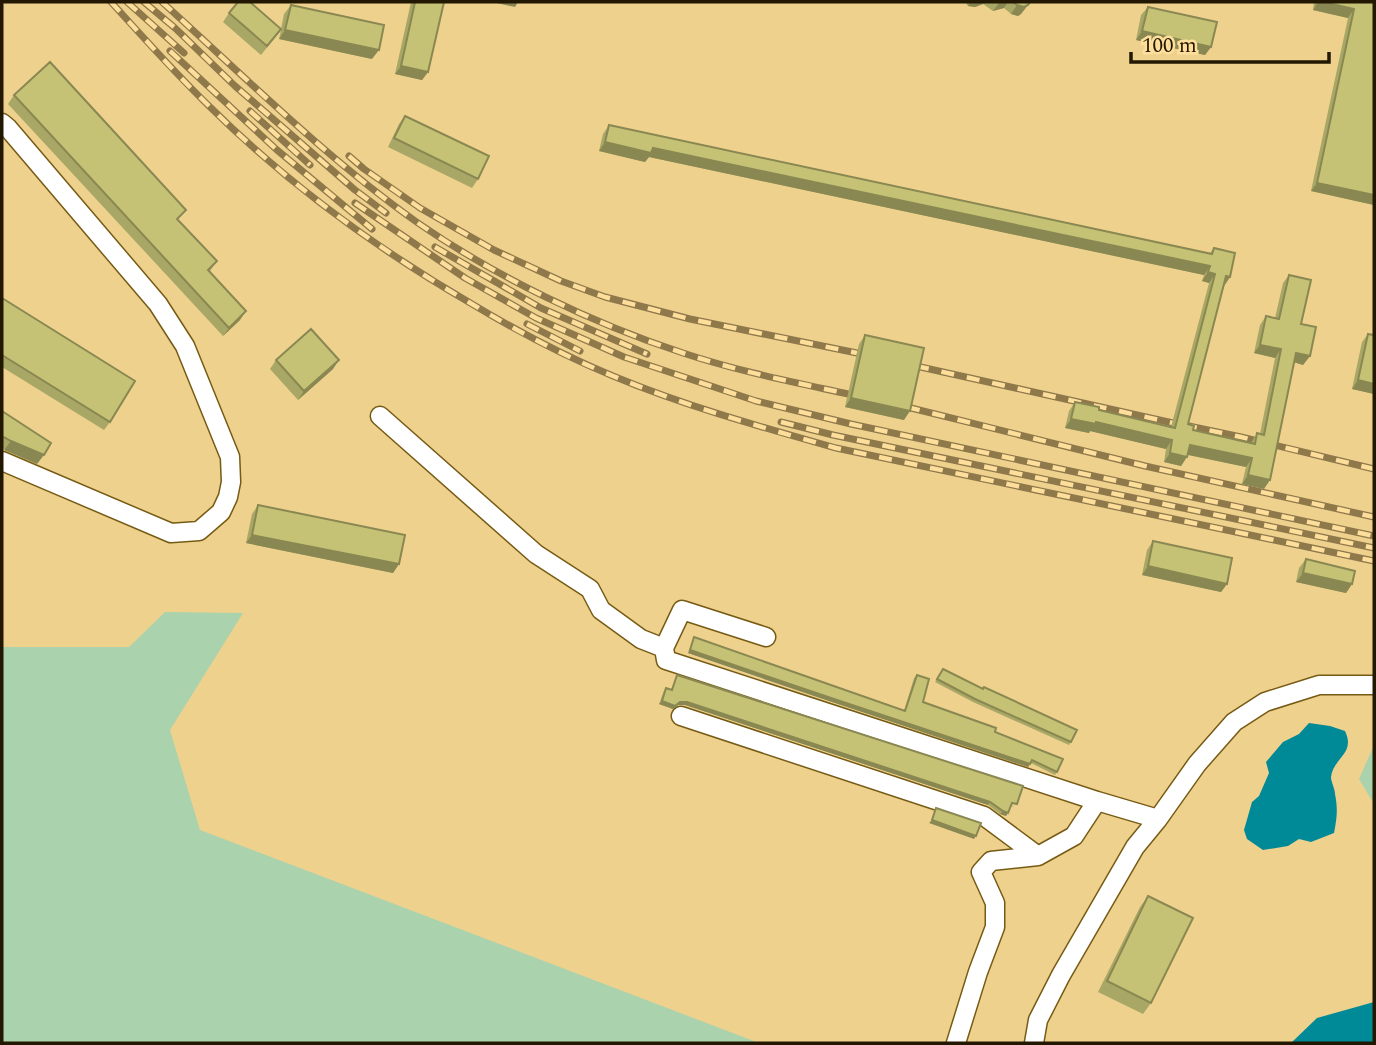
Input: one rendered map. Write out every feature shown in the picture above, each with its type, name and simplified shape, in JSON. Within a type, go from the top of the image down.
[{"type":"street","points":[[2,123],[158,304],[185,346],[230,457],[231,482],[221,512],[199,531],[171,533],[2,461]]},
{"type":"street","points":[[380,416],[536,554],[590,589],[601,610],[641,639],[664,648]]},
{"type":"street","points":[[766,637],[682,610],[664,648],[666,660],[1158,819]]},
{"type":"street","points":[[1034,1043],[1038,1020],[1061,975],[1135,847],[1197,764],[1234,722],[1265,702],[1319,685],[1374,685]]},
{"type":"street","points":[[681,716],[984,816],[1038,856]]},
{"type":"street","points":[[956,1043],[995,927],[995,903],[981,872],[991,861],[1038,856],[1074,836],[1097,801]]},
{"type":"green space","points":[[165,612],[243,613],[170,730],[200,830],[759,1043],[2,1043],[2,647],[129,647]]},
{"type":"green space","points":[[1374,745],[1374,804],[1359,779]]},
{"type":"water","points":[[1309,723],[1345,731],[1348,739],[1346,751],[1331,777],[1337,809],[1334,833],[1311,842],[1299,839],[1288,846],[1263,850],[1247,839],[1244,830],[1252,802],[1259,796],[1269,773],[1266,762],[1283,742],[1299,734]]},
{"type":"water","points":[[1374,1002],[1374,1043],[1291,1043],[1317,1018]]},
{"type":"building","points":[[238,2],[250,2],[281,29],[267,46],[229,13]]},
{"type":"building","points":[[415,2],[444,2],[428,72],[401,66]]},
{"type":"building","points":[[1013,2],[1030,2],[1024,7]]},
{"type":"building","points":[[1323,2],[1374,2],[1374,195],[1317,183],[1354,9]]},
{"type":"building","points":[[291,5],[384,25],[379,50],[285,30]]},
{"type":"building","points":[[1148,7],[1217,22],[1211,47],[1142,31]]},
{"type":"building","points":[[50,62],[186,210],[177,219],[217,261],[208,270],[246,311],[229,328],[14,95]]},
{"type":"building","points":[[405,116],[489,156],[478,179],[394,138]]},
{"type":"building","points":[[609,125],[1212,254],[1214,248],[1235,253],[1230,277],[1226,276],[1188,424],[1194,426],[1193,430],[1255,444],[1257,433],[1264,435],[1281,349],[1260,345],[1266,316],[1279,319],[1289,275],[1311,280],[1301,324],[1316,327],[1310,356],[1296,353],[1270,480],[1248,475],[1252,458],[1190,445],[1187,457],[1170,453],[1172,440],[1096,422],[1071,419],[1075,402],[1175,428],[1215,274],[1208,272],[1210,266],[653,148],[651,153],[605,142]]},
{"type":"building","points":[[2,298],[135,381],[110,422],[2,355]]},
{"type":"building","points":[[311,329],[339,360],[304,391],[276,360]]},
{"type":"building","points":[[1368,334],[1374,335],[1374,384],[1358,380]]},
{"type":"building","points":[[865,335],[924,348],[910,411],[851,398]]},
{"type":"building","points":[[2,411],[51,443],[44,455],[2,436]]},
{"type":"building","points":[[258,505],[405,535],[399,564],[252,535]]},
{"type":"building","points":[[1153,541],[1232,558],[1227,584],[1148,566]]},
{"type":"building","points":[[1306,559],[1355,571],[1352,584],[1303,573]]},
{"type":"building","points":[[694,637],[905,711],[917,675],[929,679],[923,702],[996,728],[995,732],[1063,759],[1057,772],[1032,760],[1030,764],[690,650]]},
{"type":"building","points":[[943,669],[1077,730],[1071,742],[937,679]]},
{"type":"building","points":[[677,675],[1023,786],[1017,804],[1012,803],[1008,813],[990,802],[687,702],[680,702],[675,706],[662,701],[666,688],[672,690]]},
{"type":"building","points":[[936,808],[981,823],[976,836],[932,820]]},
{"type":"building","points":[[1148,896],[1193,918],[1151,1003],[1107,981]]},
{"type":"railway","points":[[111,2],[184,81],[239,134],[334,213],[402,261],[472,304],[541,343],[595,368],[695,406],[836,448],[1374,561]]},
{"type":"railway","points":[[127,2],[184,53]]},
{"type":"railway","points":[[144,2],[235,86],[355,190],[386,213]]},
{"type":"railway","points":[[162,2],[351,172],[418,223],[480,262],[546,297],[649,341],[765,376],[848,394]]},
{"type":"railway","points":[[170,51],[277,150],[372,229]]},
{"type":"railway","points":[[250,111],[310,165]]},
{"type":"railway","points":[[349,156],[420,208],[494,250],[561,281],[605,297],[690,319],[857,353]]},
{"type":"railway","points":[[355,203],[465,278],[536,318],[624,357],[756,401],[851,424],[1374,536]]},
{"type":"railway","points":[[435,247],[541,308],[647,354]]},
{"type":"railway","points":[[527,324],[580,351]]},
{"type":"railway","points":[[916,366],[1173,423]]},
{"type":"railway","points":[[907,407],[1145,466],[1374,517]]},
{"type":"railway","points":[[781,422],[1374,548]]},
{"type":"railway","points":[[1184,425],[1374,469]]}]
